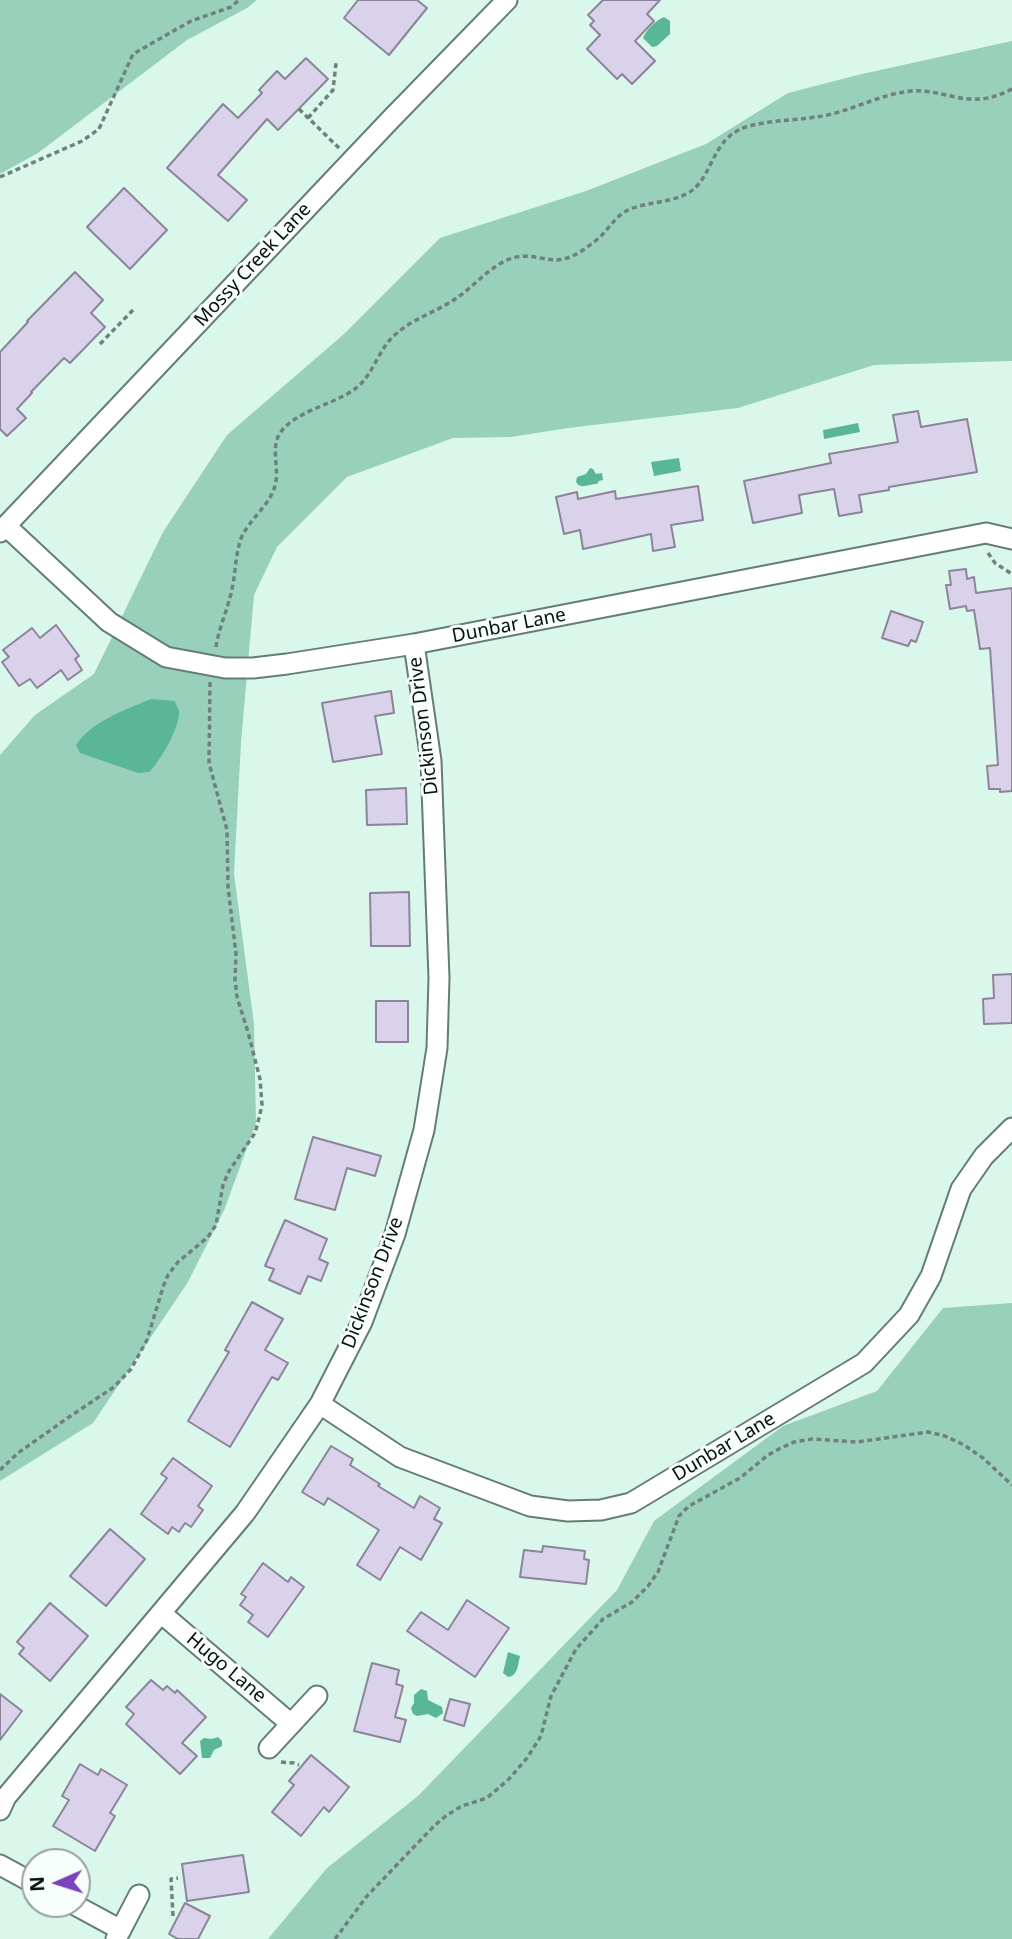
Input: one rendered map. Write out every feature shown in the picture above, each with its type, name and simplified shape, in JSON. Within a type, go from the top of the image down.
[{"type":"street","name":"Mossy Creek Lane","points":[[3,529],[507,0]]},
{"type":"street","name":"Dunbar Lane","points":[[3,529],[109,622],[166,657],[225,668],[253,668],[414,644],[986,534],[1012,539]]},
{"type":"street","name":"Dickinson Drive","points":[[0,1810],[6,1797],[245,1513],[320,1404],[362,1322],[395,1234],[424,1130],[437,1048],[439,978],[431,761],[414,644]]},
{"type":"street","name":"Dunbar Lane","points":[[320,1404],[400,1457],[530,1506],[568,1511],[601,1510],[631,1503],[864,1363],[909,1315],[931,1276],[961,1188],[984,1156],[1012,1128]]},
{"type":"street","name":"Hugo Lane","points":[[161,1613],[292,1724]]},
{"type":"street","points":[[269,1748],[317,1696]]},
{"type":"street","points":[[0,1865],[21,1876]]},
{"type":"street","points":[[91,1916],[118,1934],[139,1895]]},
{"type":"path","points":[[0,177],[82,141],[99,129],[132,54],[191,21],[231,7],[239,0]]},
{"type":"path","points":[[308,118],[333,90],[336,63]]},
{"type":"path","points":[[299,109],[339,148]]},
{"type":"path","points":[[100,344],[133,310]]},
{"type":"path","points":[[335,1939],[382,1878],[435,1825],[462,1807],[486,1798],[509,1779],[527,1758],[541,1736],[551,1696],[576,1649],[603,1619],[632,1602],[648,1586],[658,1572],[679,1516],[689,1506],[740,1478],[779,1448],[812,1439],[857,1442],[928,1432],[946,1436],[991,1464],[1012,1485]]},
{"type":"path","points":[[173,1916],[171,1880],[178,1878]]},
{"type":"shaded area","points":[[0,0],[257,0],[187,40],[38,153],[0,174]]},
{"type":"shaded area","points":[[664,17],[670,21],[670,34],[657,46],[652,47],[643,38],[657,21]]},
{"type":"shaded area","points":[[1012,41],[1012,361],[874,365],[738,408],[511,437],[453,438],[347,477],[277,547],[254,595],[241,742],[234,874],[254,1024],[256,1123],[225,1208],[188,1282],[93,1423],[0,1481],[0,755],[35,715],[94,674],[163,532],[227,435],[344,334],[440,238],[586,191],[706,144],[788,93]]},
{"type":"shaded area","points":[[858,423],[860,432],[824,439],[823,430]]},
{"type":"shaded area","points":[[679,458],[681,471],[654,476],[651,462]]},
{"type":"shaded area","points":[[590,468],[596,474],[602,473],[603,480],[597,484],[578,484],[577,477],[586,474]]},
{"type":"shaded area","points":[[151,699],[175,701],[179,718],[168,744],[149,772],[138,773],[80,753],[76,745],[91,729],[110,717]]},
{"type":"shaded area","points":[[1012,1303],[1012,1939],[268,1939],[327,1868],[418,1796],[617,1590],[654,1521],[783,1426],[877,1391],[943,1308]]},
{"type":"shaded area","points":[[508,1652],[520,1656],[516,1672],[508,1677],[503,1673]]},
{"type":"shaded area","points":[[421,1689],[427,1691],[428,1700],[442,1707],[443,1713],[436,1718],[428,1714],[413,1714],[411,1708],[414,1695]]},
{"type":"shaded area","points":[[218,1737],[222,1746],[214,1750],[210,1758],[202,1758],[200,1741]]},
{"type":"building","points":[[358,0],[417,0],[427,8],[389,55],[344,18]]},
{"type":"building","points":[[603,0],[660,0],[647,14],[654,21],[635,41],[655,61],[632,84],[622,74],[617,79],[587,49],[600,35],[590,25],[594,21],[588,15]]},
{"type":"building","points":[[306,58],[328,79],[278,130],[267,119],[218,175],[247,200],[228,221],[167,168],[223,104],[238,118],[262,93],[259,90],[277,71],[285,79]]},
{"type":"building","points":[[124,188],[167,230],[130,269],[87,227]]},
{"type":"building","points":[[75,272],[103,300],[91,313],[105,327],[70,363],[64,358],[31,392],[17,409],[26,418],[7,436],[0,429],[0,352]]},
{"type":"building","points":[[918,411],[921,427],[967,419],[977,472],[889,487],[889,490],[859,495],[862,512],[839,516],[834,489],[799,495],[802,513],[753,523],[744,481],[831,463],[829,454],[898,442],[893,415]]},
{"type":"building","points":[[698,486],[703,520],[671,525],[675,547],[653,551],[651,534],[583,549],[580,530],[564,534],[556,497],[577,492],[578,499],[615,491],[616,499]]},
{"type":"building","points":[[966,569],[967,579],[974,577],[976,593],[1012,588],[1012,791],[989,789],[987,766],[998,765],[990,648],[980,649],[974,610],[967,611],[966,606],[950,609],[946,585],[951,585],[949,571]]},
{"type":"building","points":[[891,611],[923,622],[916,642],[911,640],[908,646],[882,638]]},
{"type":"building","points":[[56,625],[79,656],[75,659],[82,670],[68,680],[61,670],[37,688],[30,679],[19,686],[2,662],[9,657],[3,650],[32,628],[40,638]]},
{"type":"building","points":[[391,691],[394,713],[375,716],[382,754],[333,762],[322,703]]},
{"type":"building","points":[[406,788],[407,824],[367,825],[366,790]]},
{"type":"building","points":[[409,892],[410,946],[371,946],[370,893]]},
{"type":"building","points":[[1012,974],[1012,1023],[984,1024],[983,999],[994,998],[993,975]]},
{"type":"building","points":[[376,1001],[408,1001],[408,1042],[376,1042]]},
{"type":"building","points":[[313,1137],[381,1156],[375,1176],[347,1168],[335,1210],[295,1199]]},
{"type":"building","points":[[285,1220],[327,1239],[319,1259],[328,1263],[321,1281],[308,1276],[300,1294],[269,1280],[274,1269],[265,1266]]},
{"type":"building","points":[[252,1302],[283,1319],[265,1350],[288,1363],[278,1380],[272,1377],[230,1447],[188,1421],[229,1352],[225,1350]]},
{"type":"building","points":[[331,1446],[353,1459],[350,1465],[380,1484],[378,1486],[414,1508],[420,1496],[440,1508],[434,1519],[442,1523],[421,1560],[400,1547],[380,1580],[357,1565],[379,1530],[328,1498],[324,1505],[302,1492]]},
{"type":"building","points":[[173,1458],[212,1486],[198,1506],[203,1510],[191,1527],[185,1523],[179,1532],[172,1527],[168,1534],[141,1514],[167,1478],[161,1474]]},
{"type":"building","points":[[110,1529],[145,1559],[106,1606],[70,1576]]},
{"type":"building","points":[[543,1546],[585,1551],[584,1559],[589,1560],[586,1584],[520,1577],[524,1550],[542,1552]]},
{"type":"building","points":[[263,1563],[288,1582],[291,1577],[304,1587],[268,1637],[248,1622],[253,1615],[240,1605],[246,1597],[241,1594]]},
{"type":"building","points":[[467,1600],[509,1628],[475,1677],[407,1631],[421,1612],[448,1630]]},
{"type":"building","points":[[50,1603],[88,1636],[50,1681],[19,1654],[24,1648],[17,1642]]},
{"type":"building","points":[[372,1663],[399,1670],[396,1684],[403,1686],[395,1717],[406,1720],[400,1742],[354,1731]]},
{"type":"building","points":[[151,1680],[163,1690],[167,1686],[175,1693],[177,1690],[206,1717],[182,1743],[197,1756],[180,1774],[126,1724],[134,1714],[126,1707]]},
{"type":"building","points":[[0,1694],[22,1711],[0,1740]]},
{"type":"building","points":[[450,1699],[470,1704],[464,1726],[444,1720]]},
{"type":"building","points":[[311,1755],[349,1787],[329,1812],[324,1807],[301,1836],[272,1812],[294,1785],[289,1781]]},
{"type":"building","points":[[80,1764],[98,1775],[101,1769],[127,1785],[110,1813],[115,1816],[95,1851],[53,1826],[69,1800],[62,1796]]},
{"type":"building","points":[[243,1855],[249,1892],[187,1901],[182,1864]]},
{"type":"building","points":[[185,1903],[210,1916],[198,1939],[178,1939],[169,1934]]}]
